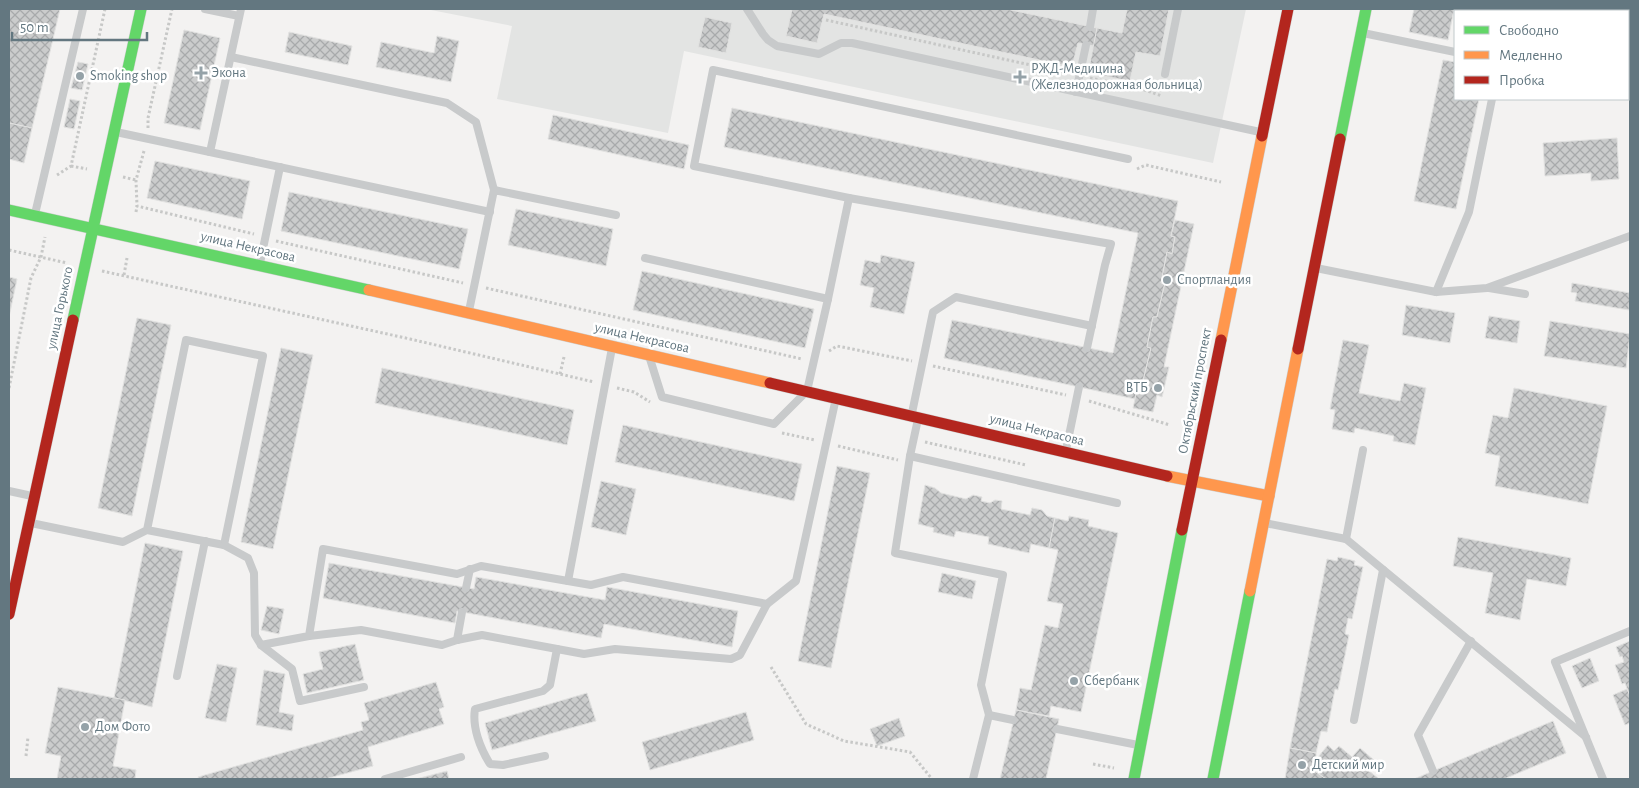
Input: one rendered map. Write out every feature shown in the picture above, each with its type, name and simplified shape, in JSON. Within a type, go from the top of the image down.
[{"type":"street","name":"улица Горького","points":[[9,614],[141,9]]},
{"type":"street","name":"Октябрьский проспект","points":[[1134,779],[1288,9]]},
{"type":"street","points":[[1213,779],[1366,9]]},
{"type":"street","name":"улица Некрасова","points":[[9,210],[93,227],[648,354],[1192,482],[1269,496]]},
{"type":"lane","points":[[35,215],[82,9]]},
{"type":"lane","points":[[204,9],[240,12],[210,152]]},
{"type":"lane","points":[[747,9],[763,34],[777,46],[819,54],[841,43],[852,43],[1263,132]]},
{"type":"lane","points":[[1090,27],[1093,9]]},
{"type":"lane","points":[[1165,74],[1178,9]]},
{"type":"lane","points":[[1361,32],[1454,52]]},
{"type":"lane","points":[[1076,92],[1086,45]]},
{"type":"lane","points":[[231,57],[447,103],[476,122],[494,190],[469,313]]},
{"type":"lane","points":[[1087,348],[1111,244],[848,198],[694,166],[713,70],[1128,159]]},
{"type":"lane","points":[[1436,292],[1469,212],[1492,100]]},
{"type":"lane","points":[[114,131],[490,212]]},
{"type":"lane","points":[[260,265],[280,167]]},
{"type":"lane","points":[[494,190],[616,215]]},
{"type":"lane","points":[[648,354],[662,397],[774,424],[806,391],[828,298],[848,198]]},
{"type":"lane","points":[[1487,288],[1630,236]]},
{"type":"lane","points":[[645,258],[828,298]]},
{"type":"lane","points":[[1314,268],[1436,292],[1487,288],[1525,294]]},
{"type":"lane","points":[[973,779],[989,715],[981,685],[1003,575],[896,553],[914,440],[922,363],[933,312],[956,297],[1092,326]]},
{"type":"lane","points":[[147,530],[186,340],[263,356],[224,545]]},
{"type":"lane","points":[[568,581],[612,346]]},
{"type":"lane","points":[[1065,452],[1079,387]]},
{"type":"lane","points":[[261,645],[309,636],[361,630],[442,645],[482,635],[584,654],[615,649],[731,659],[740,655],[767,604],[796,581],[836,398]]},
{"type":"lane","points":[[1346,539],[1363,450]]},
{"type":"lane","points":[[910,456],[1117,503]]},
{"type":"lane","points":[[9,491],[34,496]]},
{"type":"lane","points":[[29,523],[123,542],[147,530],[224,545],[248,558],[254,573],[255,634],[261,645],[292,669],[300,701],[364,686]]},
{"type":"lane","points":[[1264,523],[1346,539],[1586,737]]},
{"type":"lane","points":[[177,676],[205,541]]},
{"type":"lane","points":[[309,636],[324,549],[456,574],[481,566],[591,586],[623,577],[767,604]]},
{"type":"lane","points":[[466,588],[470,569]]},
{"type":"lane","points":[[1354,720],[1383,570]]},
{"type":"lane","points":[[457,640],[462,612]]},
{"type":"lane","points":[[1603,779],[1555,662],[1630,631]]},
{"type":"lane","points":[[1433,771],[1418,735],[1471,641]]},
{"type":"lane","points":[[545,756],[503,765],[490,764],[482,752],[473,720],[475,709],[542,691],[550,686],[557,649]]},
{"type":"lane","points":[[989,715],[1013,720]]},
{"type":"lane","points":[[1057,729],[1142,746]]},
{"type":"lane","points":[[385,779],[461,757]]},
{"type":"path","points":[[55,184],[57,175],[71,166],[105,9]]},
{"type":"path","points":[[136,212],[136,180],[147,138],[148,118],[172,9]]},
{"type":"path","points":[[826,20],[1139,88],[1163,97]]},
{"type":"path","points":[[1146,165],[1221,182]]},
{"type":"path","points":[[137,206],[265,238],[804,360],[814,359],[837,346],[1077,398],[1170,425]]},
{"type":"path","points":[[9,388],[31,278],[41,257],[48,218]]},
{"type":"path","points":[[9,250],[41,257]]},
{"type":"path","points":[[127,258],[124,275],[595,382]]},
{"type":"path","points":[[573,314],[574,308]]},
{"type":"path","points":[[560,374],[564,357]]},
{"type":"path","points":[[800,437],[898,460],[914,440],[1034,466]]},
{"type":"path","points":[[771,667],[806,724],[844,741],[910,752],[932,779]]},
{"type":"path","points":[[26,756],[28,737]]},
{"type":"path","points":[[1093,764],[1114,768]]},
{"type":"shaded area","name":"РЖД-Медицина (Железнодорожная больница)","points":[[426,9],[1246,9],[1213,163],[684,51],[668,133],[497,99],[512,26]]},
{"type":"building","points":[[9,9],[60,9],[32,128],[9,123]]},
{"type":"building","points":[[792,9],[1006,9],[1097,28],[1094,46],[1078,43],[1072,67],[824,14],[817,43],[786,36]]},
{"type":"building","points":[[1127,9],[1169,9],[1160,56],[1136,52],[1130,81],[1088,73],[1097,28],[1122,33]]},
{"type":"building","points":[[1414,9],[1454,9],[1448,40],[1409,32]]},
{"type":"building","points":[[705,17],[732,23],[726,53],[698,47]]},
{"type":"building","points":[[184,30],[220,38],[200,130],[164,123]]},
{"type":"building","points":[[289,32],[352,46],[348,65],[285,52]]},
{"type":"building","points":[[437,36],[459,41],[451,82],[376,67],[381,42],[434,53]]},
{"type":"building","points":[[1443,60],[1454,62],[1454,100],[1479,100],[1456,209],[1414,201]]},
{"type":"building","name":"Smoking shop","points":[[78,62],[88,64],[82,90],[71,88]]},
{"type":"building","points":[[70,99],[80,101],[74,129],[64,127]]},
{"type":"building","points":[[732,108],[1178,201],[1171,236],[1175,237],[1172,254],[1167,252],[1161,283],[1165,283],[1157,317],[1153,317],[1147,347],[1151,348],[1143,381],[1139,381],[1135,399],[944,358],[952,320],[1113,353],[1138,233],[724,147]]},
{"type":"building","points":[[553,115],[689,145],[684,169],[548,139]]},
{"type":"building","points":[[9,123],[32,128],[24,163],[9,159]]},
{"type":"building","points":[[1617,138],[1619,179],[1591,181],[1591,173],[1545,176],[1543,143]]},
{"type":"building","points":[[155,161],[250,181],[242,219],[147,198]]},
{"type":"building","points":[[289,192],[468,229],[459,269],[281,231]]},
{"type":"building","points":[[516,209],[613,229],[606,266],[508,245]]},
{"type":"building","points":[[1175,220],[1194,224],[1164,367],[1169,367],[1162,397],[1157,395],[1153,412],[1133,408],[1139,381],[1143,381],[1151,348],[1147,347],[1153,317],[1157,317],[1165,283],[1161,283],[1167,252],[1172,254],[1175,237],[1171,236]]},
{"type":"building","points":[[881,255],[915,262],[904,314],[870,307],[874,288],[860,285],[865,260],[880,263]]},
{"type":"building","points":[[642,271],[814,309],[805,348],[633,310]]},
{"type":"building","points":[[9,277],[17,279],[9,317]]},
{"type":"building","points":[[1572,283],[1630,293],[1629,310],[1575,301],[1577,293],[1571,292]]},
{"type":"building","points":[[1406,305],[1455,313],[1450,343],[1402,335]]},
{"type":"building","points":[[1489,316],[1520,321],[1517,343],[1485,338]]},
{"type":"building","points":[[137,318],[171,325],[132,516],[98,508]]},
{"type":"building","points":[[1550,321],[1630,334],[1626,368],[1544,356]]},
{"type":"building","points":[[1343,340],[1369,345],[1359,393],[1400,401],[1404,383],[1426,388],[1415,445],[1393,441],[1394,436],[1355,428],[1354,433],[1332,429],[1335,410],[1330,409]]},
{"type":"building","points":[[281,348],[313,355],[273,549],[241,542]]},
{"type":"building","points":[[382,368],[574,410],[567,445],[375,403]]},
{"type":"building","points":[[1514,388],[1607,406],[1588,504],[1495,486],[1500,456],[1485,453],[1493,415],[1508,418]]},
{"type":"building","points":[[623,425],[802,464],[794,501],[615,462]]},
{"type":"building","points":[[837,466],[870,473],[831,668],[798,661]]},
{"type":"building","points":[[601,481],[636,489],[626,535],[591,527]]},
{"type":"building","points":[[925,485],[935,488],[941,493],[966,499],[973,495],[982,497],[981,501],[990,503],[995,500],[1002,501],[1001,509],[1030,515],[1032,508],[1042,510],[1047,516],[1055,518],[1049,548],[1031,544],[1029,553],[988,544],[989,537],[956,531],[954,537],[933,532],[934,528],[918,524]]},
{"type":"building","points":[[1069,516],[1089,520],[1088,526],[1118,533],[1081,712],[1051,706],[1049,716],[1016,710],[1020,688],[1031,690],[1045,625],[1058,628],[1063,604],[1047,601],[1058,550],[1049,548],[1055,518],[1068,521]]},
{"type":"building","points":[[1458,537],[1571,558],[1566,586],[1527,579],[1520,620],[1485,613],[1493,573],[1453,566]]},
{"type":"building","points":[[145,543],[183,551],[152,707],[114,698]]},
{"type":"building","points":[[1338,557],[1355,561],[1354,565],[1363,567],[1352,619],[1348,618],[1345,634],[1349,635],[1338,690],[1335,689],[1327,732],[1321,731],[1316,753],[1290,748],[1327,559],[1337,561]]},
{"type":"building","points":[[329,563],[474,589],[476,577],[605,600],[607,587],[738,611],[732,647],[604,624],[601,638],[457,611],[455,623],[323,598]]},
{"type":"building","points":[[942,573],[976,581],[972,599],[938,592]]},
{"type":"building","points":[[267,606],[284,609],[279,634],[261,630]]},
{"type":"building","points":[[1630,641],[1630,696],[1625,683],[1622,684],[1615,665],[1624,662],[1616,647]]},
{"type":"building","points":[[355,644],[364,680],[307,693],[303,674],[323,669],[319,652]]},
{"type":"building","points":[[1590,658],[1599,681],[1582,688],[1572,666]]},
{"type":"building","points":[[217,664],[237,668],[226,722],[205,718]]},
{"type":"building","points":[[264,670],[285,674],[279,712],[294,715],[292,731],[256,725]]},
{"type":"building","points":[[436,682],[444,707],[439,709],[444,724],[368,747],[373,766],[325,779],[199,779],[198,777],[363,730],[361,722],[369,720],[364,703]]},
{"type":"building","name":"Дом Фото","points":[[58,687],[125,700],[113,766],[136,770],[135,779],[57,779],[61,756],[45,753]]},
{"type":"building","points":[[1627,689],[1630,696],[1630,723],[1625,725],[1613,695]]},
{"type":"building","points":[[587,693],[596,721],[492,750],[485,723]]},
{"type":"building","points":[[1016,710],[1059,719],[1046,779],[1000,779]]},
{"type":"building","points":[[746,712],[754,740],[650,770],[642,742]]},
{"type":"building","points":[[899,718],[905,736],[877,746],[870,729]]},
{"type":"building","points":[[1553,721],[1566,753],[1504,779],[1414,779]]},
{"type":"building","points":[[1328,745],[1334,751],[1339,746],[1352,757],[1360,748],[1375,761],[1368,770],[1379,779],[1326,779],[1316,772],[1320,768],[1314,762]]},
{"type":"building","name":"Детский мир","points":[[1290,748],[1316,753],[1314,762],[1320,768],[1316,772],[1326,779],[1285,779]]},
{"type":"building","points":[[447,771],[449,779],[416,779]]},
{"type":"traffic: fast","points":[[73,320],[141,9]]},
{"type":"traffic: fast","points":[[1340,139],[1366,9]]},
{"type":"traffic: fast","points":[[9,210],[369,290]]},
{"type":"traffic: fast","points":[[1134,779],[1182,530]]},
{"type":"traffic: fast","points":[[1213,779],[1250,591]]},
{"type":"traffic: slow","points":[[1221,340],[1262,136]]},
{"type":"traffic: slow","points":[[369,290],[770,383]]},
{"type":"traffic: slow","points":[[1250,591],[1298,349]]},
{"type":"traffic: slow","points":[[1167,476],[1269,496]]},
{"type":"traffic: jam","points":[[1262,136],[1288,9]]},
{"type":"traffic: jam","points":[[1298,349],[1340,139]]},
{"type":"traffic: jam","points":[[9,614],[73,320]]},
{"type":"traffic: jam","points":[[1182,530],[1221,340]]},
{"type":"traffic: jam","points":[[770,383],[1167,476]]},
{"type":"place","name":"Экона","points":[[201,73]]},
{"type":"place","name":"Smoking shop","points":[[80,76]]},
{"type":"place","name":"РЖД-Медицина (Железнодорожная больница)","points":[[1020,77]]},
{"type":"place","name":"Спортландия","points":[[1167,280]]},
{"type":"place","name":"ВТБ","points":[[1158,388]]},
{"type":"place","name":"Сбербанк","points":[[1074,681]]},
{"type":"place","name":"Дом Фото","points":[[85,727]]},
{"type":"place","name":"Детский мир","points":[[1302,765]]}]
